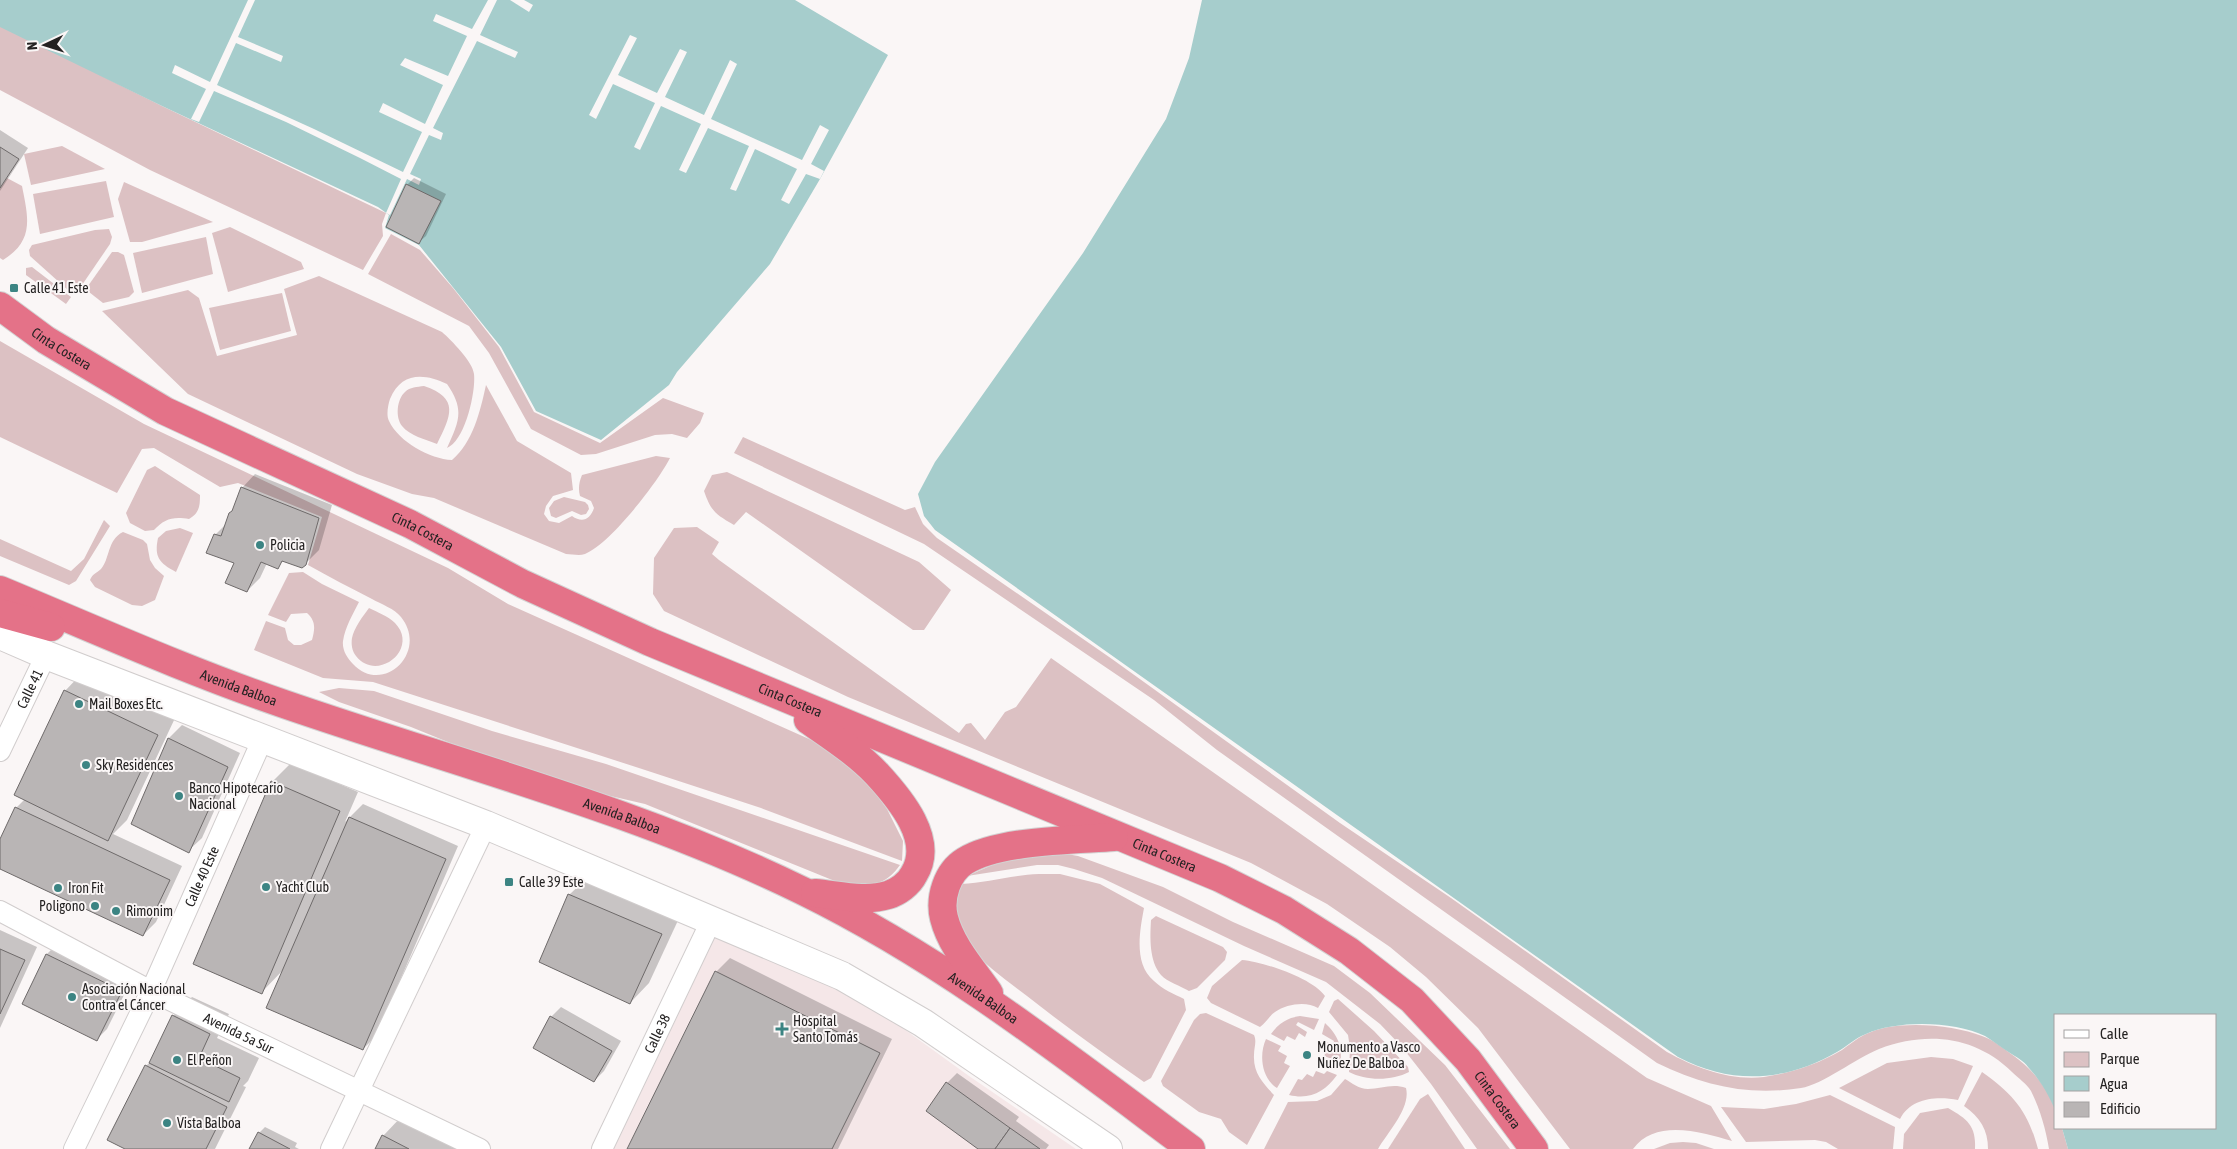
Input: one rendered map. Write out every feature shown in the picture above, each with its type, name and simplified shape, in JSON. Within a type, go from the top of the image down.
[{"type":"highway","name":"Cinta Costera","points":[[0,306],[46,340],[165,411],[410,524],[523,584],[650,642],[1220,878],[1284,910],[1349,951],[1412,1000],[1468,1060],[1534,1149]]},
{"type":"highway","name":"Avenida Balboa","points":[[0,590],[165,660],[286,705],[688,839],[804,892],[899,944],[1000,1008],[1191,1149]]},
{"type":"highway","points":[[0,613],[165,660]]},
{"type":"highway","points":[[770,692],[849,749],[876,774],[902,804],[916,829],[921,847],[919,864],[912,878],[901,889],[887,895],[869,897],[804,892]]},
{"type":"highway","points":[[1000,1008],[953,940],[944,918],[943,896],[951,874],[964,861],[989,852],[1047,842],[1121,837]]},
{"type":"main road","points":[[0,634],[46,655],[486,824],[842,976],[923,1023],[1108,1149]]},
{"type":"street","name":"Calle 41","points":[[0,751],[46,655]]},
{"type":"street","name":"Calle 40 Este","points":[[74,1149],[151,991],[263,738]]},
{"type":"street","points":[[331,1149],[486,824]]},
{"type":"street","name":"Avenida 5a Sur","points":[[0,911],[151,991],[480,1149]]},
{"type":"street","name":"Calle 38","points":[[602,1149],[712,919]]},
{"type":"shaded area","name":"Hospital Santo Tomás","points":[[712,919],[839,982],[969,1076],[1076,1149],[602,1149]]},
{"type":"green space","points":[[0,25],[162,106],[386,213],[382,224],[383,236],[363,270],[150,170],[0,90]]},
{"type":"green space","points":[[62,146],[105,169],[31,185],[24,154]]},
{"type":"green space","points":[[7,178],[22,186],[27,227],[25,236],[20,244],[3,260],[0,258],[0,188]]},
{"type":"green space","points":[[106,181],[114,217],[40,234],[33,194]]},
{"type":"green space","points":[[124,182],[213,222],[142,242],[130,242],[118,199]]},
{"type":"green space","points":[[230,227],[301,262],[304,269],[228,292],[212,233]]},
{"type":"green space","points":[[109,229],[112,237],[110,244],[82,285],[69,291],[30,256],[29,250],[32,245],[95,230]]},
{"type":"green space","points":[[391,234],[420,250],[453,288],[499,347],[534,412],[600,443],[663,398],[704,413],[700,423],[687,438],[672,434],[655,435],[596,454],[581,455],[531,429],[489,353],[469,326],[368,274]]},
{"type":"green space","points":[[206,237],[213,274],[142,293],[133,253]]},
{"type":"green space","points":[[112,252],[124,255],[134,292],[129,297],[103,303],[89,292],[88,286]]},
{"type":"green space","points":[[32,267],[71,297],[66,304],[26,275],[26,268]]},
{"type":"green space","points":[[319,276],[442,332],[456,346],[473,369],[474,382],[468,415],[459,436],[453,444],[447,448],[457,423],[458,409],[453,393],[447,384],[438,380],[414,377],[400,384],[389,401],[387,413],[389,421],[400,436],[416,448],[443,459],[452,460],[459,453],[475,426],[486,385],[517,441],[571,473],[573,490],[553,496],[546,506],[544,514],[549,521],[559,523],[572,516],[582,520],[588,518],[594,508],[591,501],[580,496],[579,486],[582,475],[656,456],[670,458],[644,496],[620,526],[607,538],[585,554],[566,554],[434,498],[412,494],[357,474],[188,394],[102,311],[188,290],[199,298],[217,356],[297,335],[284,289]]},
{"type":"green space","points":[[282,293],[291,331],[220,350],[209,308]]},
{"type":"green space","points":[[0,341],[144,424],[448,568],[508,604],[818,743],[846,762],[873,790],[887,809],[903,841],[902,861],[761,808],[642,769],[373,682],[323,678],[254,650],[266,621],[285,628],[288,640],[294,645],[301,645],[312,640],[314,625],[307,613],[291,614],[286,622],[268,615],[289,573],[303,572],[322,584],[359,602],[347,626],[343,644],[344,651],[349,659],[365,673],[377,675],[389,672],[399,666],[406,656],[410,644],[408,630],[401,617],[395,612],[308,565],[322,517],[238,483],[220,487],[154,448],[142,449],[117,493],[0,437]]},
{"type":"green space","points":[[424,386],[443,396],[448,402],[449,417],[437,444],[409,432],[402,426],[398,418],[399,403],[402,395],[409,389]]},
{"type":"green space","points":[[743,437],[905,510],[915,507],[923,524],[937,538],[1112,659],[1340,823],[1451,898],[1667,1052],[1701,1068],[1726,1075],[1751,1078],[1785,1073],[1814,1064],[1842,1050],[1864,1035],[1890,1027],[1906,1025],[1939,1026],[1970,1032],[1999,1045],[2033,1073],[2052,1101],[2054,1106],[2054,1129],[2062,1129],[2068,1149],[2049,1149],[2037,1105],[2031,1091],[2022,1081],[1998,1060],[1966,1044],[1950,1040],[1932,1039],[1897,1043],[1870,1053],[1819,1082],[1801,1088],[1782,1090],[1763,1091],[1727,1087],[1692,1078],[1657,1063],[1217,750],[1154,700],[924,544],[734,453]]},
{"type":"green space","points":[[155,466],[200,495],[200,503],[197,512],[189,519],[169,519],[161,523],[154,530],[145,531],[130,523],[126,513],[147,470]]},
{"type":"green space","points":[[727,472],[919,562],[951,590],[924,630],[913,630],[746,512],[734,525],[718,515],[709,503],[704,491],[712,475]]},
{"type":"green space","points":[[564,497],[585,502],[589,509],[586,514],[581,515],[572,511],[556,518],[551,516],[549,508],[554,501]]},
{"type":"green space","points":[[104,520],[110,526],[76,581],[69,585],[0,556],[0,539],[71,571],[84,559]]},
{"type":"green space","points":[[697,527],[719,542],[712,554],[719,560],[959,733],[966,724],[971,723],[985,740],[1005,712],[1016,707],[1051,658],[1647,1078],[1711,1106],[1732,1141],[1693,1131],[1666,1130],[1642,1139],[1633,1149],[1570,1149],[1478,1028],[1426,977],[1390,947],[1327,904],[1251,863],[848,697],[664,611],[653,594],[654,558],[674,528]]},
{"type":"green space","points":[[180,528],[193,533],[176,572],[165,566],[159,559],[157,545],[158,538],[166,531]]},
{"type":"green space","points":[[123,532],[143,540],[147,544],[150,560],[155,568],[164,576],[155,600],[142,606],[132,605],[95,587],[90,580],[104,565],[111,545],[118,535]]},
{"type":"green space","points":[[369,608],[395,623],[401,633],[402,643],[399,652],[393,659],[384,664],[374,666],[365,663],[356,656],[352,643],[353,634]]},
{"type":"green space","points":[[339,688],[374,691],[492,731],[606,764],[900,865],[895,872],[883,881],[863,886],[847,886],[645,804],[576,788],[339,702],[319,692]]},
{"type":"green space","points":[[1055,852],[1078,856],[1163,887],[1233,922],[1334,966],[1370,993],[1445,1065],[1510,1149],[1477,1149],[1402,1047],[1380,1024],[1326,982],[1244,946],[1102,878],[1074,869],[1058,865],[1037,865],[967,876],[1006,859]]},
{"type":"green space","points":[[1039,874],[1060,874],[1100,884],[1144,908],[1140,936],[1143,966],[1147,974],[1157,984],[1184,999],[1186,1010],[1151,1078],[1144,1082],[1070,1029],[999,974],[979,957],[965,939],[958,923],[956,912],[957,895],[961,884]]},
{"type":"green space","points":[[1156,916],[1223,947],[1227,952],[1225,960],[1197,988],[1189,991],[1167,980],[1157,969],[1152,956],[1151,941],[1151,920]]},
{"type":"green space","points":[[1242,960],[1262,964],[1299,977],[1319,989],[1325,996],[1318,1008],[1302,1004],[1285,1007],[1273,1014],[1260,1027],[1211,1003],[1207,998],[1212,986]]},
{"type":"green space","points":[[1338,999],[1374,1031],[1408,1067],[1409,1072],[1395,1077],[1379,1079],[1363,1077],[1349,1072],[1350,1048],[1348,1035],[1329,1012],[1334,1001]]},
{"type":"green space","points":[[1206,1013],[1254,1035],[1255,1067],[1263,1082],[1274,1095],[1247,1145],[1229,1132],[1221,1119],[1199,1112],[1163,1086],[1161,1081],[1194,1020],[1200,1014]]},
{"type":"green space","points":[[1300,1016],[1319,1019],[1314,1030],[1298,1022],[1296,1025],[1307,1032],[1305,1037],[1299,1033],[1295,1040],[1287,1036],[1284,1041],[1271,1034],[1284,1022]]},
{"type":"green space","points":[[1325,1023],[1334,1033],[1339,1043],[1341,1054],[1340,1067],[1331,1062],[1332,1059],[1324,1056],[1327,1050],[1321,1045],[1323,1040],[1333,1045],[1334,1041],[1322,1034]]},
{"type":"green space","points":[[1266,1039],[1281,1046],[1278,1051],[1287,1056],[1284,1063],[1290,1066],[1277,1088],[1268,1078],[1263,1065],[1262,1058]]},
{"type":"green space","points":[[1931,1057],[1953,1059],[1973,1066],[1958,1100],[1941,1098],[1925,1100],[1911,1107],[1900,1119],[1839,1088],[1887,1063]]},
{"type":"green space","points":[[1316,1071],[1324,1074],[1327,1071],[1337,1075],[1327,1086],[1316,1093],[1304,1096],[1289,1095],[1298,1079],[1302,1080],[1307,1074],[1313,1077]]},
{"type":"green space","points":[[1982,1072],[2018,1104],[2029,1124],[2038,1149],[1988,1149],[1988,1142],[1982,1124],[1964,1106]]},
{"type":"green space","points":[[1345,1079],[1365,1089],[1391,1086],[1406,1088],[1407,1096],[1402,1112],[1378,1149],[1264,1149],[1288,1102],[1317,1101],[1331,1095]]},
{"type":"green space","points":[[1428,1094],[1465,1149],[1388,1149],[1420,1099]]},
{"type":"green space","points":[[1830,1095],[1895,1127],[1893,1149],[1838,1149],[1826,1142],[1815,1140],[1746,1142],[1721,1107],[1764,1109],[1796,1104]]},
{"type":"green space","points":[[1948,1108],[1965,1119],[1972,1128],[1975,1149],[1903,1149],[1904,1134],[1920,1113]]},
{"type":"green space","points":[[1670,1143],[1696,1143],[1714,1149],[1654,1149]]},
{"type":"water","points":[[0,0],[795,0],[888,55],[820,179],[770,264],[677,372],[669,385],[601,440],[536,411],[501,347],[419,245],[385,228],[389,215],[378,207],[162,106],[0,27]]},
{"type":"water","points":[[1202,0],[2237,0],[2237,1149],[2068,1149],[2062,1129],[2217,1129],[2217,1014],[2054,1014],[2054,1108],[2040,1082],[2022,1061],[1985,1036],[1958,1027],[1925,1024],[1879,1029],[1854,1040],[1837,1052],[1817,1062],[1778,1074],[1738,1076],[1698,1066],[1678,1057],[935,530],[924,516],[918,494],[935,462],[1083,253],[1166,119],[1189,58]]},
{"type":"pier","points":[[248,0],[255,0],[238,37],[283,56],[281,62],[236,43],[217,85],[403,172],[422,132],[379,112],[383,103],[425,124],[443,85],[400,65],[405,58],[448,76],[467,36],[433,21],[436,14],[472,29],[488,0],[497,0],[480,35],[518,52],[515,58],[477,41],[433,128],[443,133],[441,140],[429,135],[410,174],[421,179],[419,185],[407,179],[390,215],[386,213],[401,179],[286,122],[214,91],[199,122],[191,119],[206,89],[172,73],[175,65],[210,82]]},
{"type":"pier","points":[[510,0],[524,0],[533,5],[529,12]]},
{"type":"pier","points":[[630,35],[637,38],[618,75],[657,93],[680,49],[687,52],[665,97],[704,115],[730,60],[737,64],[711,119],[802,160],[820,125],[829,130],[811,164],[824,171],[820,179],[806,174],[789,204],[781,200],[797,169],[755,149],[736,191],[730,189],[749,146],[708,128],[686,173],[679,170],[701,124],[661,106],[640,150],[634,147],[655,103],[613,84],[596,119],[589,115]]},
{"type":"building","points":[[0,147],[19,159],[0,188]]},
{"type":"building","points":[[406,184],[441,201],[419,244],[386,227]]},
{"type":"building","name":"Policia","points":[[241,487],[319,518],[306,565],[302,568],[282,561],[278,569],[261,562],[247,592],[225,583],[234,563],[206,553],[214,534],[221,536]]},
{"type":"building","name":"Sky Residences","points":[[64,690],[158,735],[108,841],[14,795]]},
{"type":"building","name":"Banco Hipotecario Nacional","points":[[168,738],[228,767],[189,853],[131,824]]},
{"type":"building","name":"Yacht Club","points":[[271,781],[340,811],[262,994],[193,964]]},
{"type":"building","points":[[15,807],[170,880],[143,936],[0,869],[0,839]]},
{"type":"building","points":[[349,817],[446,859],[363,1050],[266,1008]]},
{"type":"building","points":[[568,894],[662,934],[630,1004],[539,962]]},
{"type":"building","points":[[0,949],[25,960],[0,1014]]},
{"type":"building","name":"Asociación Nacional Contra el Cáncer","points":[[46,954],[122,991],[97,1041],[22,1004]]},
{"type":"building","points":[[715,971],[880,1053],[832,1149],[627,1149]]},
{"type":"building","name":"El Peñon","points":[[172,1015],[210,1034],[199,1058],[240,1078],[229,1102],[149,1063]]},
{"type":"building","points":[[550,1016],[612,1051],[594,1082],[533,1048]]},
{"type":"building","name":"Vista Balboa","points":[[145,1065],[227,1107],[206,1149],[125,1149],[107,1140]]},
{"type":"building","points":[[946,1082],[1010,1128],[995,1149],[978,1149],[926,1111]]},
{"type":"building","points":[[1010,1128],[1040,1149],[995,1149]]},
{"type":"building","points":[[258,1132],[290,1149],[249,1149]]},
{"type":"building","points":[[382,1135],[409,1149],[375,1149]]},
{"type":"place","name":"Calle 41 Este","points":[[14,288]]},
{"type":"place","name":"Policia","points":[[260,545]]},
{"type":"place","name":"Mail Boxes Etc.","points":[[79,704]]},
{"type":"place","name":"Sky Residences","points":[[86,765]]},
{"type":"place","name":"Banco Hipotecario Nacional","points":[[179,796]]},
{"type":"place","name":"Calle 39 Este","points":[[509,882]]},
{"type":"place","name":"Yacht Club","points":[[266,887]]},
{"type":"place","name":"Iron Fit","points":[[58,888]]},
{"type":"place","name":"Poligono","points":[[95,906]]},
{"type":"place","name":"Rimonim","points":[[116,911]]},
{"type":"place","name":"Asociación Nacional Contra el Cáncer","points":[[72,997]]},
{"type":"place","name":"Hospital Santo Tomás","points":[[782,1029]]},
{"type":"place","name":"Monumento a Vasco Nuñez De Balboa","points":[[1307,1055]]},
{"type":"place","name":"El Peñon","points":[[177,1060]]},
{"type":"place","name":"Vista Balboa","points":[[167,1123]]}]
